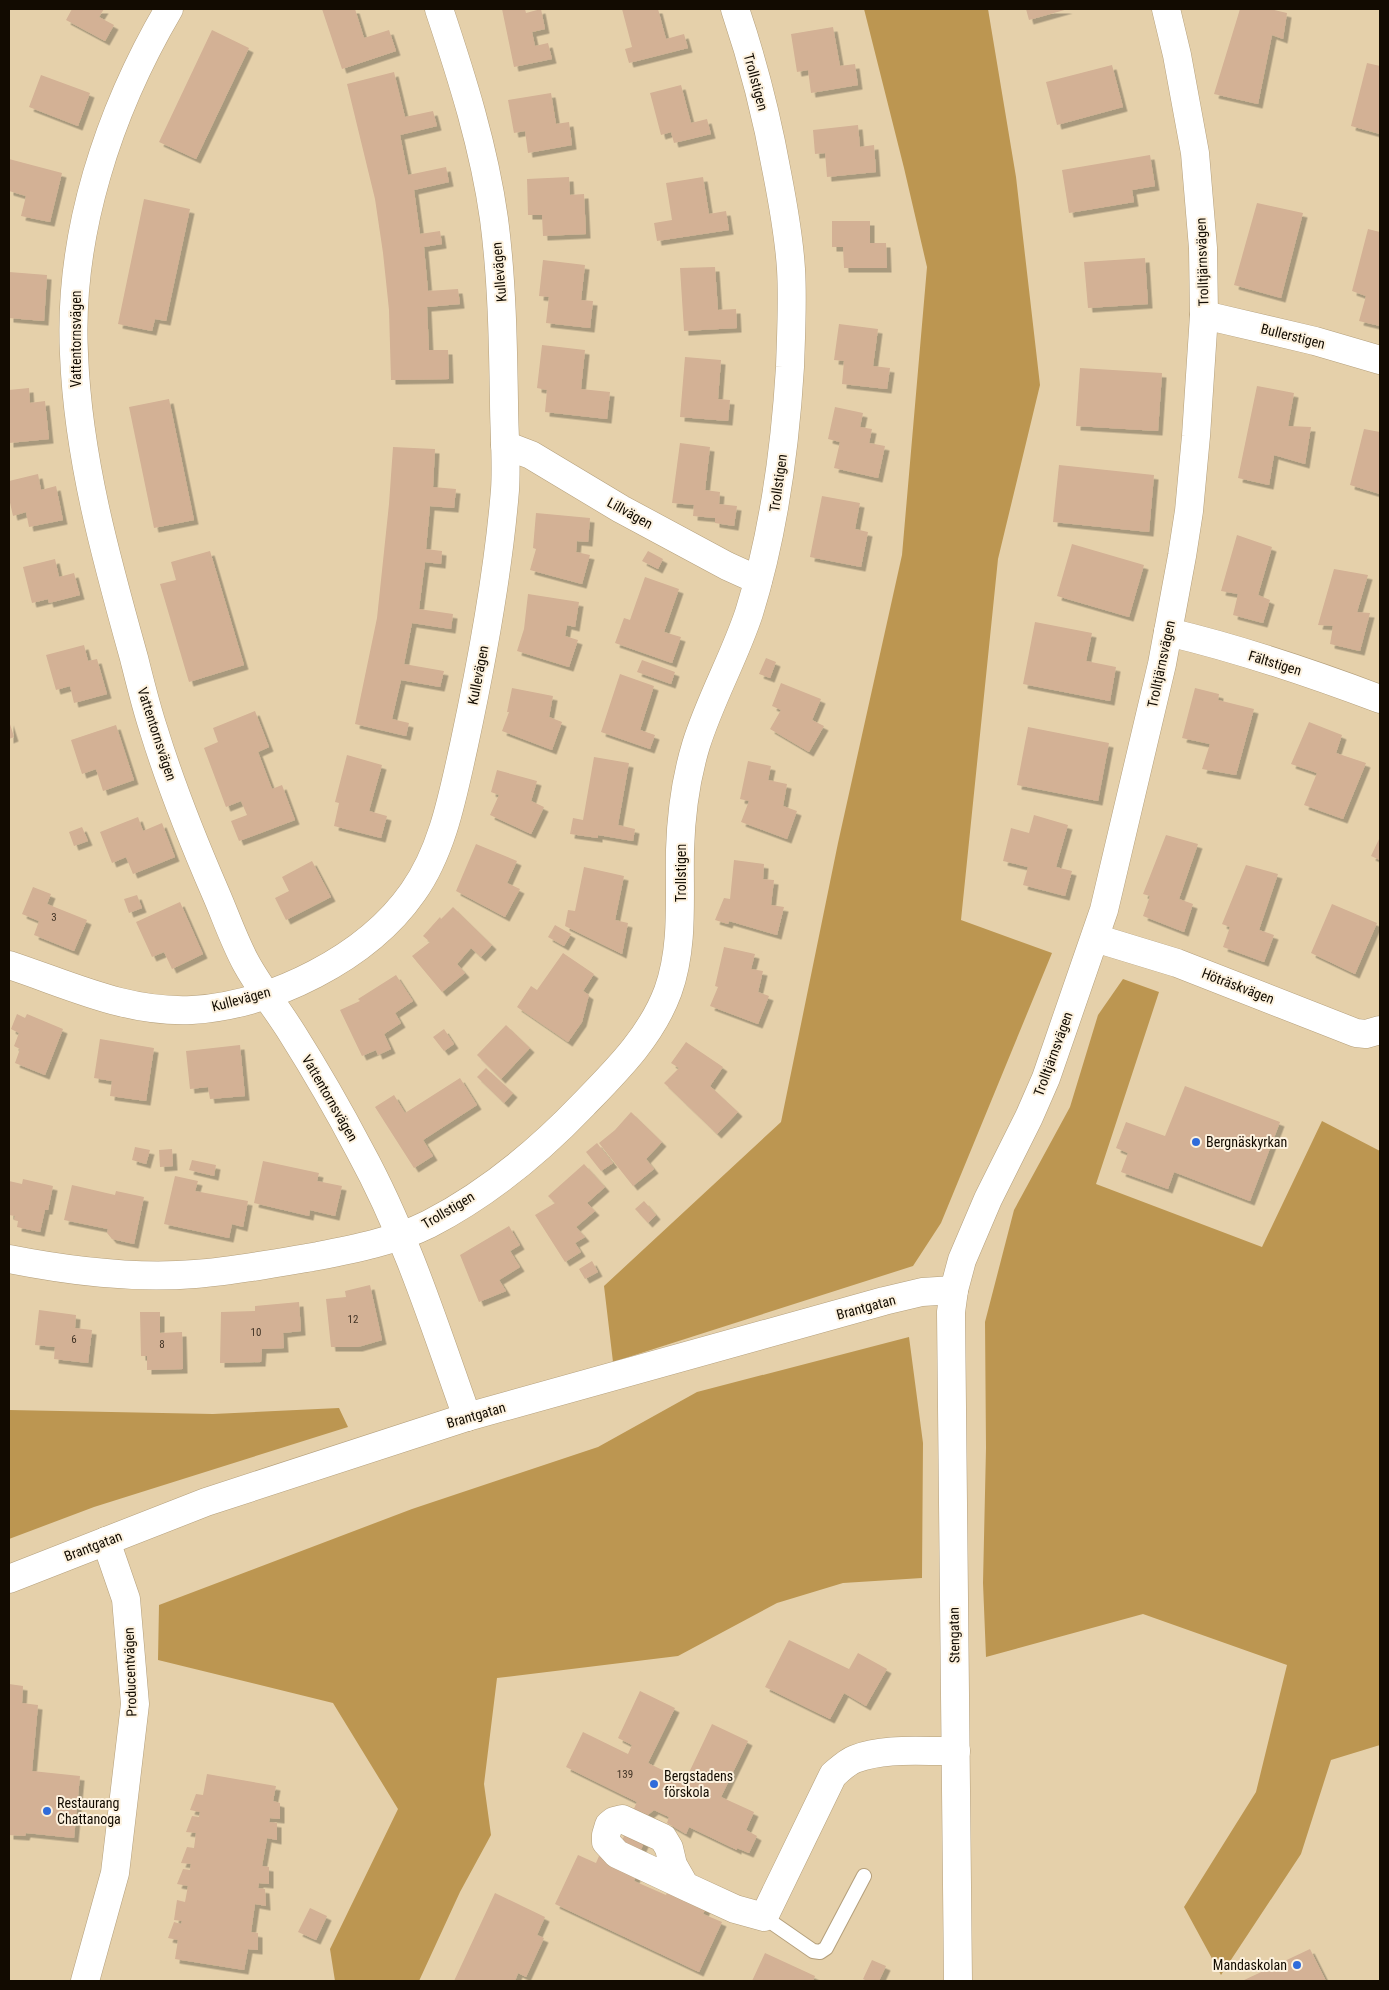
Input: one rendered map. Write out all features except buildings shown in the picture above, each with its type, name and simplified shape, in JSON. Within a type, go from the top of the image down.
[{"type":"street","name":"Vattentornsvägen","points":[[169,9],[147,46],[114,126],[95,184],[76,277],[74,354],[78,403],[83,445],[100,533],[154,731],[202,863],[246,963],[294,1035],[360,1151],[401,1234],[467,1417]]},
{"type":"street","name":"Kullevägen","points":[[9,965],[108,1001],[164,1010],[212,1008],[266,994],[292,984],[332,964],[373,937],[394,918],[410,896],[431,859],[444,825],[457,774],[484,641],[498,552],[505,486],[502,316],[494,218],[478,135],[440,9]]},
{"type":"street","name":"Trollstigen","points":[[9,1260],[66,1270],[138,1275],[193,1274],[255,1267],[342,1251],[425,1226],[515,1169],[556,1133],[613,1074],[643,1038],[662,1005],[670,985],[680,928],[680,851],[686,786],[696,744],[739,641],[758,580],[771,530],[784,438],[792,329],[791,266],[783,206],[768,126],[735,9]]},
{"type":"street","name":"Trolltjärnsvägen","points":[[954,1290],[962,1260],[972,1234],[1046,1078],[1095,938],[1113,873],[1168,632],[1189,511],[1204,315],[1203,248],[1195,153],[1177,55],[1166,9]]},
{"type":"street","name":"Bullerstigen","points":[[1204,315],[1315,341],[1380,360]]},
{"type":"street","name":"Lillvägen","points":[[504,445],[531,454],[621,509],[758,580]]},
{"type":"street","name":"Fältstigen","points":[[1168,632],[1212,642],[1324,678],[1380,699]]},
{"type":"street","name":"Höträskvägen","points":[[1095,938],[1177,963],[1356,1033],[1366,1034],[1380,1030]]},
{"type":"street","name":"Brantgatan","points":[[9,1579],[206,1502],[467,1417],[884,1301],[922,1292],[954,1290]]},
{"type":"street","name":"Stengatan","points":[[954,1290],[950,1332],[958,1981]]},
{"type":"street","name":"Producentvägen","points":[[85,1981],[115,1873],[135,1704],[126,1599],[106,1541]]},
{"type":"street","points":[[685,1886],[735,1909],[764,1916],[834,1775],[844,1765],[855,1759],[881,1752],[956,1751]]},
{"type":"lane","points":[[764,1916],[813,1951],[820,1952],[826,1948],[864,1876]]},
{"type":"shaded area","points":[[864,9],[988,9],[1016,177],[1040,385],[998,559],[961,920],[1052,953],[941,1223],[913,1266],[613,1362],[604,1286],[781,1122],[838,843],[902,555],[927,267]]},
{"type":"shaded area","points":[[1123,979],[1159,992],[1096,1184],[1262,1247],[1322,1121],[1380,1151],[1380,1745],[1331,1760],[1301,1854],[1221,1975],[1184,1907],[1256,1792],[1287,1665],[1143,1614],[986,1657],[983,1583],[986,1448],[985,1322],[1014,1210],[1070,1107],[1098,1015]]},
{"type":"shaded area","points":[[909,1337],[923,1443],[922,1578],[843,1583],[777,1603],[678,1656],[497,1678],[484,1784],[491,1835],[460,1892],[419,1981],[335,1981],[330,1949],[398,1809],[333,1703],[158,1660],[159,1605],[412,1509],[598,1447],[697,1392]]},
{"type":"shaded area","points":[[339,1408],[348,1427],[94,1507],[9,1539],[9,1410],[213,1414]]},
{"type":"place","name":"Bergnäskyrkan","points":[[1196,1142]]},
{"type":"place","name":"Bergstadens förskola","points":[[654,1784]]},
{"type":"place","name":"Restaurang Chattanoga","points":[[47,1811]]},
{"type":"place","name":"Mandaskolan","points":[[1297,1965]]}]
